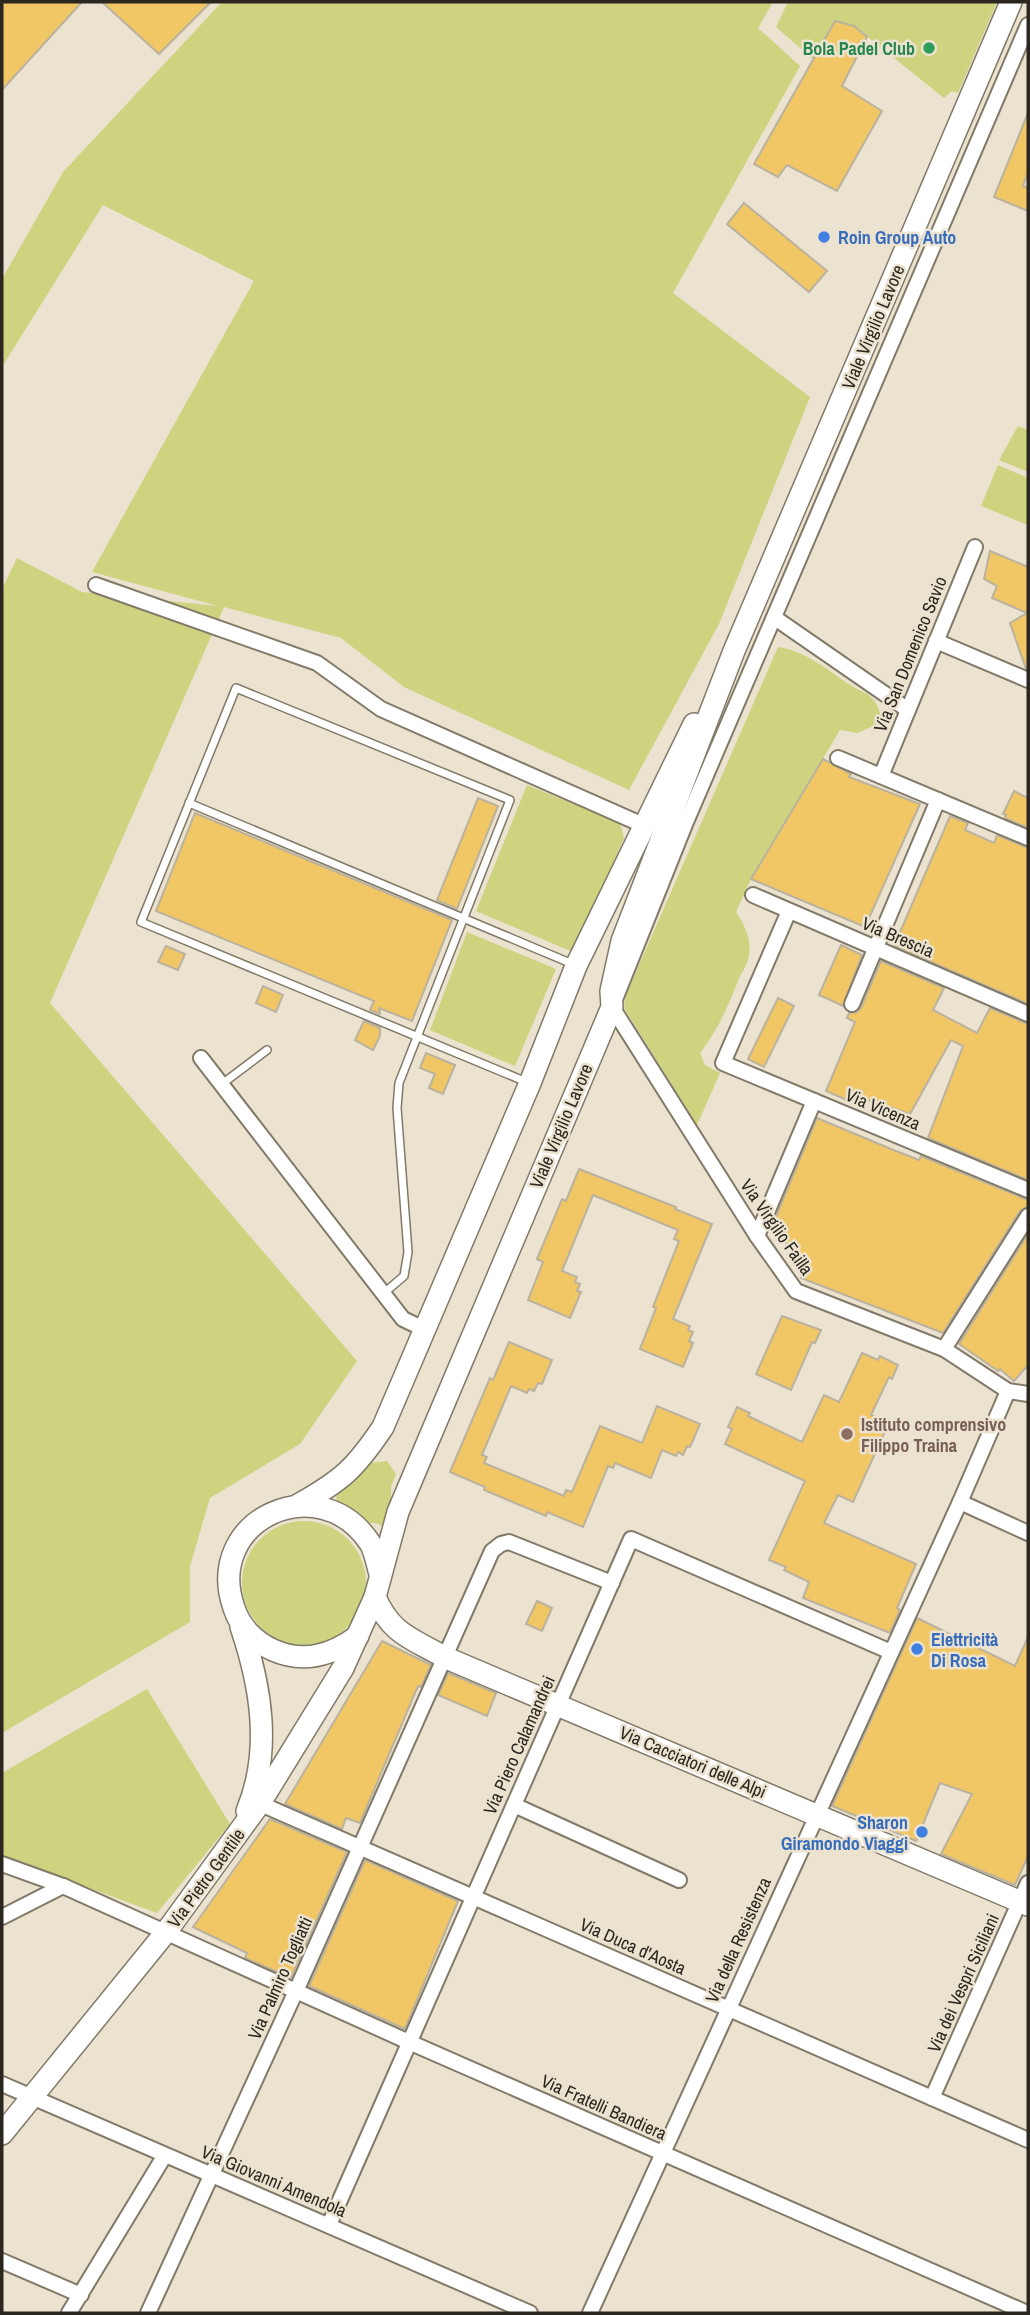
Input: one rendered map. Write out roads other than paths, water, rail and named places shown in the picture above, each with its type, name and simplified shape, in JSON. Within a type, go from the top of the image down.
[{"type":"street","name":"Viale Virgilio Lavore","points":[[375,1597],[398,1512],[612,1007],[611,991],[622,941],[734,651],[1011,2]]},
{"type":"street","points":[[612,1007],[686,822],[1028,24]]},
{"type":"street","points":[[995,40],[1018,50]]},
{"type":"street","name":"Via San Domenico Savio","points":[[881,776],[975,547]]},
{"type":"street","points":[[96,585],[317,663],[381,709],[643,825]]},
{"type":"street","points":[[775,618],[908,710]]},
{"type":"street","points":[[936,641],[1028,680]]},
{"type":"street","name":"Viale Virgilio Lavore","points":[[298,1505],[335,1484],[361,1459],[383,1427],[530,1083],[576,966],[681,747],[734,651]]},
{"type":"street","points":[[838,758],[1028,838]]},
{"type":"street","points":[[852,1004],[938,800]]},
{"type":"street","name":"Via Brescia","points":[[753,895],[1028,1014]]},
{"type":"street","name":"Via Vicenza","points":[[789,911],[723,1063],[1028,1191]]},
{"type":"street","name":"Via Virgilio Failla","points":[[612,1007],[757,1236],[796,1291],[944,1349],[1008,1391],[1028,1394]]},
{"type":"street","points":[[201,1058],[403,1319],[425,1329]]},
{"type":"street","points":[[757,1236],[814,1101]]},
{"type":"street","points":[[944,1349],[1028,1216]]},
{"type":"street","name":"Via della Resistenza","points":[[590,2313],[960,1502],[1008,1391]]},
{"type":"street","points":[[960,1502],[1028,1533]]},
{"type":"street","points":[[256,1801],[261,1714],[257,1679],[230,1598],[228,1579],[238,1544],[249,1529],[263,1517],[280,1509],[298,1505],[327,1508],[353,1522],[372,1545],[380,1574]]},
{"type":"street","name":"Via Piero Calamandrei","points":[[329,2225],[631,1539],[891,1652]]},
{"type":"street","name":"Via Palmiro Togliatti","points":[[148,2313],[296,1991],[492,1551],[509,1542],[612,1583]]},
{"type":"street","name":"Via Pietro Gentile","points":[[2,2134],[166,1932],[236,1836],[343,1668],[375,1597]]},
{"type":"street","name":"Via Cacciatori delle Alpi","points":[[375,1597],[383,1615],[393,1628],[444,1657],[816,1815],[1026,1897]]},
{"type":"street","points":[[236,1615],[248,1632],[263,1646],[282,1654],[323,1656],[358,1636]]},
{"type":"street","name":"Via Duca d'Aosta","points":[[256,1801],[1028,2140]]},
{"type":"street","points":[[514,1805],[679,1880]]},
{"type":"street","name":"Via Fratelli Bandiera","points":[[2,1864],[63,1886],[409,2042],[1027,2313]]},
{"type":"street","points":[[2,1917],[63,1886]]},
{"type":"street","name":"Via dei Vespri Siciliani","points":[[932,2098],[1026,1897]]},
{"type":"street","name":"Via Giovanni Amendola","points":[[2,2084],[530,2313]]},
{"type":"street","points":[[69,2313],[165,2155]]},
{"type":"street","points":[[2,2261],[81,2295]]},
{"type":"lane","points":[[384,1294],[404,1276],[408,1252],[397,1108],[399,1083],[418,1037],[510,800],[236,688],[141,922],[418,1037],[530,1083]]},
{"type":"lane","points":[[189,803],[576,966]]},
{"type":"lane","points":[[222,1084],[267,1050]]},
{"type":"place","name":"Bola Padel Club","points":[[929,48]]},
{"type":"place","name":"Roin Group Auto","points":[[824,237]]},
{"type":"place","name":"Istituto comprensivo Filippo Traina","points":[[847,1434]]},
{"type":"place","name":"Elettricità Di Rosa","points":[[917,1649]]},
{"type":"place","name":"Sharon Giramondo Viaggi","points":[[922,1832]]}]
